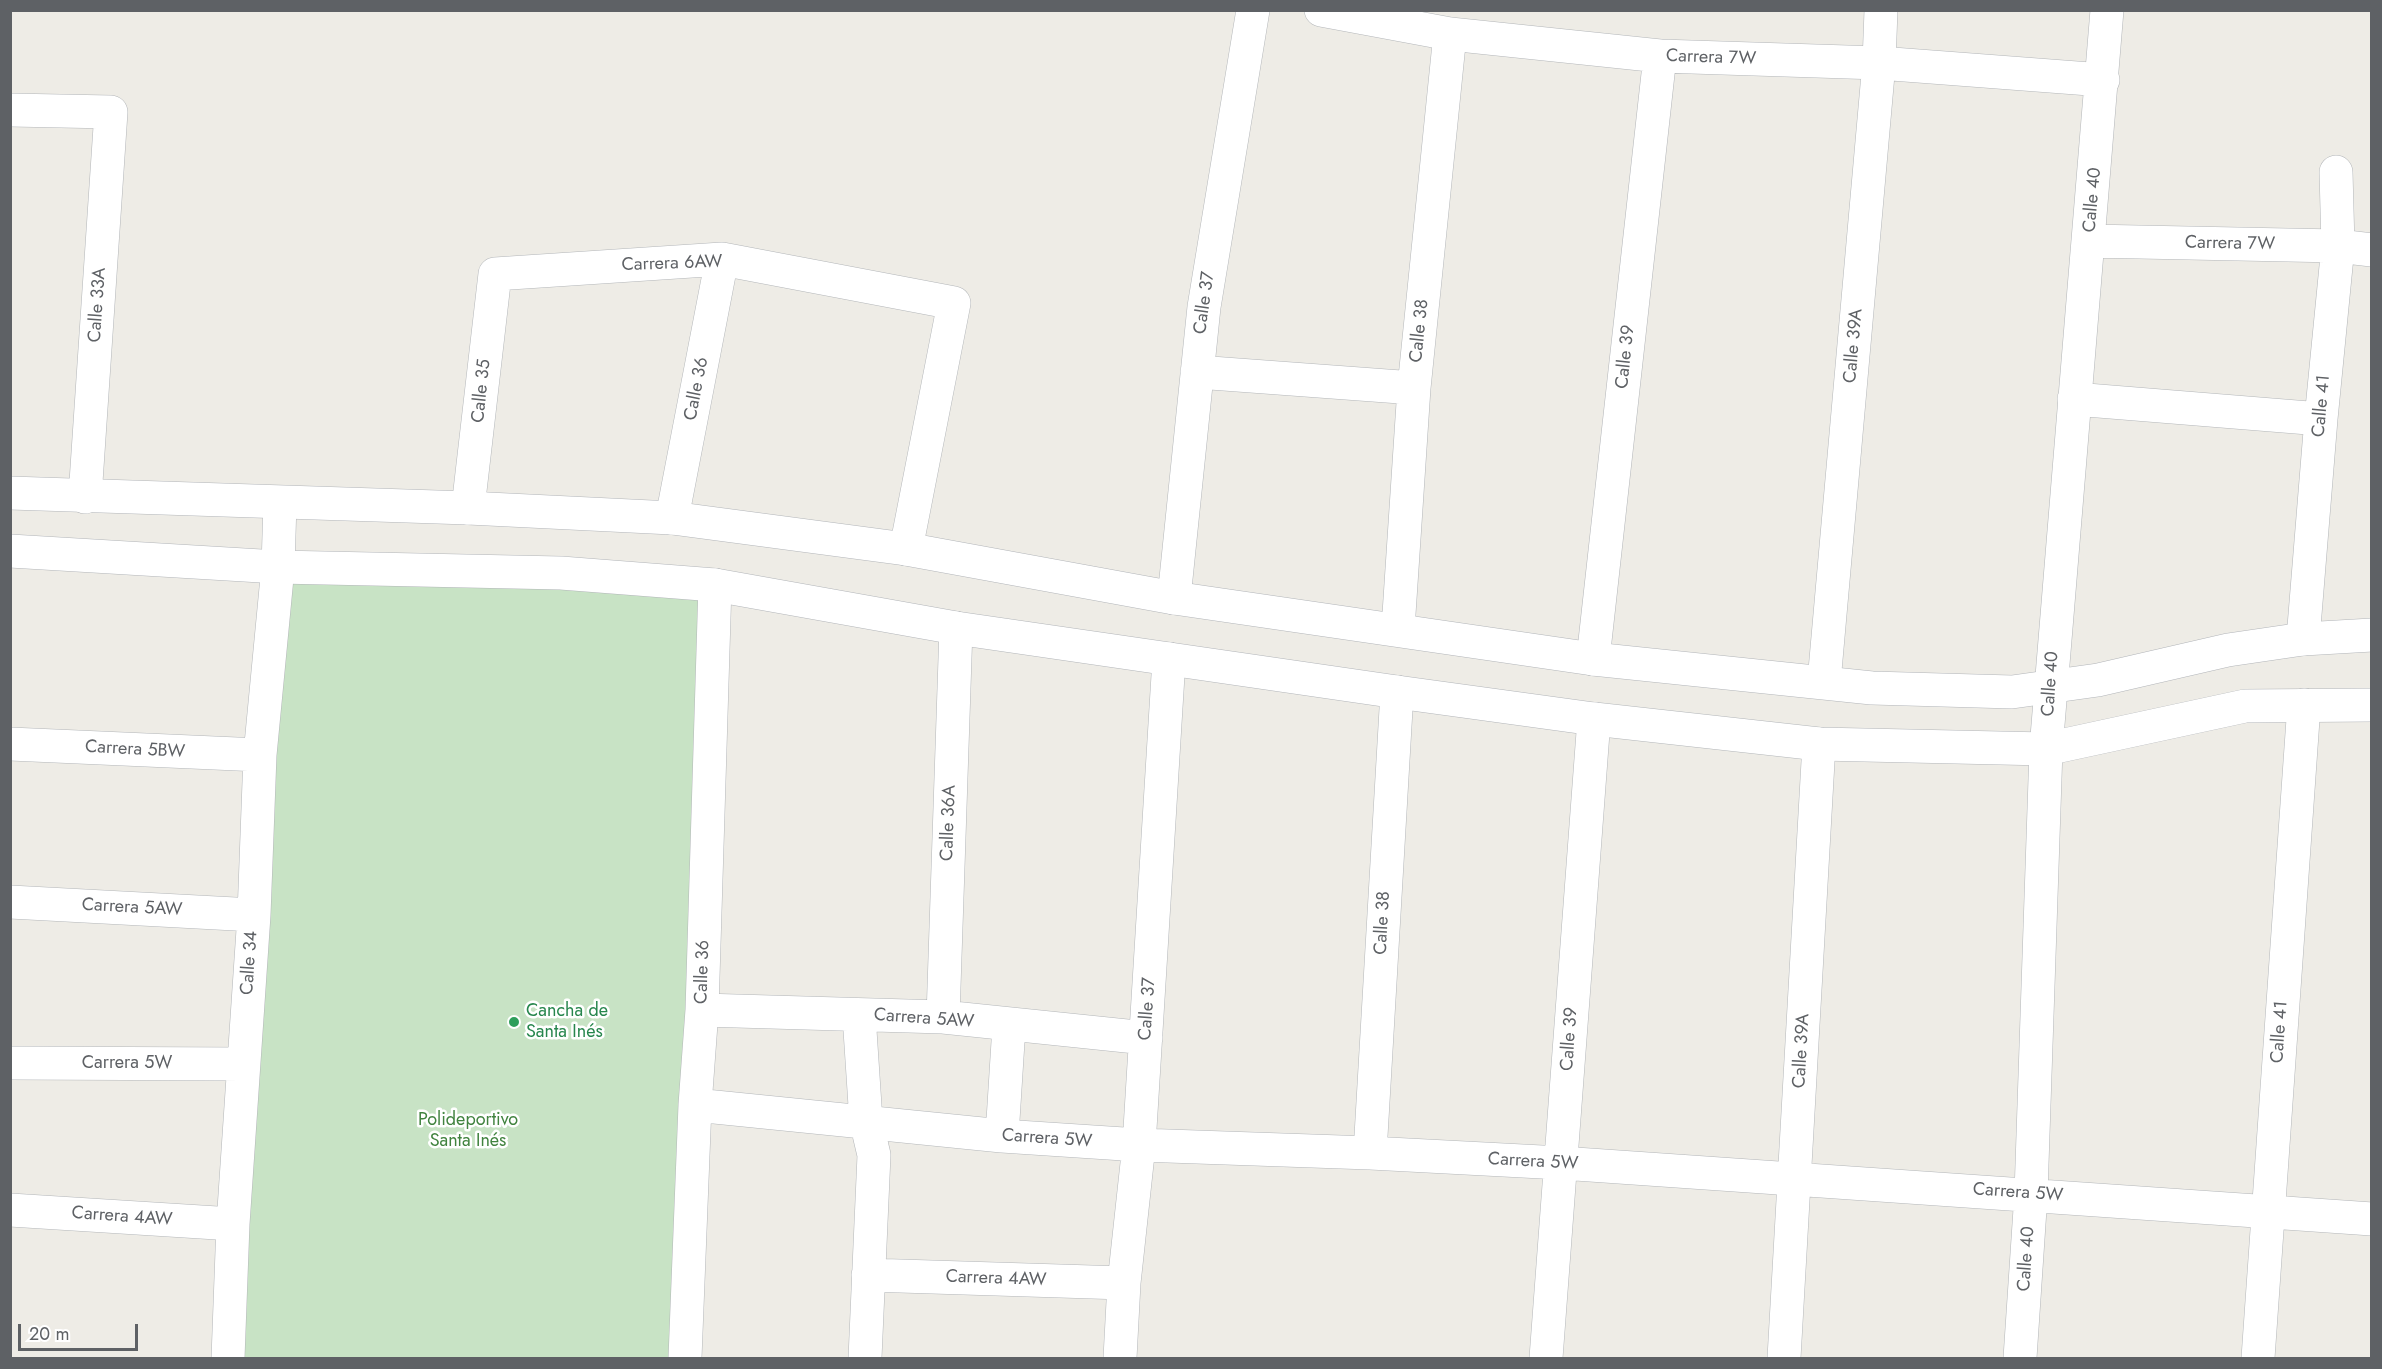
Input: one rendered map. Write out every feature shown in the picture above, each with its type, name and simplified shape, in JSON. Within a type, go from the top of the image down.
[{"type":"street","name":"Calle 37","points":[[1174,598],[1204,307],[1253,10]]},
{"type":"street","name":"Carrera 7W","points":[[1321,10],[1450,34],[1660,56],[1879,63],[2103,80]]},
{"type":"street","name":"Calle 39A","points":[[1824,682],[1879,63],[1881,10]]},
{"type":"street","name":"Calle 40","points":[[2020,1359],[2031,1194],[2046,749],[2107,10]]},
{"type":"street","name":"Calle 38","points":[[1398,629],[1414,388],[1450,34]]},
{"type":"street","name":"Calle 39","points":[[1593,658],[1660,56]]},
{"type":"street","name":"Calle 33A","points":[[10,110],[111,112],[85,497]]},
{"type":"street","name":"Calle 41","points":[[2303,639],[2338,246],[2336,172]]},
{"type":"street","name":"Carrera 7W","points":[[2089,241],[2338,246],[2372,250]]},
{"type":"street","name":"Carrera 6AW","points":[[495,274],[722,260],[954,303],[906,549]]},
{"type":"street","name":"Calle 36","points":[[672,518],[722,260]]},
{"type":"street","name":"Calle 35","points":[[468,508],[495,274]]},
{"type":"street","points":[[1197,372],[1414,388]]},
{"type":"street","points":[[2074,399],[2321,419]]},
{"type":"street","points":[[10,493],[468,508],[672,518],[906,549],[1174,598],[1593,658],[1872,688],[2012,693],[2098,680],[2228,650],[2303,639],[2372,635]]},
{"type":"street","name":"Calle 34","points":[[228,1359],[233,1224],[254,915],[260,756],[278,567],[280,503]]},
{"type":"street","points":[[10,551],[278,567],[561,573],[715,585],[956,628],[1397,692],[1594,719],[1819,744],[2046,749],[2246,706],[2372,705]]},
{"type":"street","name":"Calle 36","points":[[685,1359],[694,1105],[702,1010],[715,585]]},
{"type":"street","name":"Calle 36A","points":[[943,1017],[956,628]]},
{"type":"street","name":"Calle 37","points":[[1120,1359],[1124,1283],[1139,1145],[1169,659]]},
{"type":"street","name":"Calle 38","points":[[1370,1153],[1397,692]]},
{"type":"street","name":"Calle 41","points":[[2258,1359],[2304,705]]},
{"type":"street","name":"Calle 39","points":[[1546,1359],[1594,719]]},
{"type":"street","name":"Carrera 5BW","points":[[10,744],[260,756]]},
{"type":"street","name":"Calle 39A","points":[[1784,1359],[1819,744]]},
{"type":"street","name":"Carrera 5AW","points":[[10,902],[254,915]]},
{"type":"street","name":"Carrera 5AW","points":[[702,1010],[943,1017],[1009,1026],[1146,1038]]},
{"type":"street","points":[[859,1015],[866,1121],[874,1155],[865,1359]]},
{"type":"street","points":[[1002,1136],[1009,1026]]},
{"type":"street","name":"Carrera 5W","points":[[10,1063],[243,1064]]},
{"type":"street","name":"Carrera 5W","points":[[694,1105],[1002,1136],[1139,1145],[1370,1153],[1561,1163],[2372,1219]]},
{"type":"street","name":"Carrera 4AW","points":[[10,1210],[233,1224]]},
{"type":"street","name":"Carrera 4AW","points":[[868,1275],[1124,1283]]},
{"type":"green space","name":"Polideportivo Santa Inés","points":[[277,570],[715,585],[685,1358],[230,1358]]},
{"type":"place","name":"Cancha de Santa Inés","points":[[514,1022]]}]
